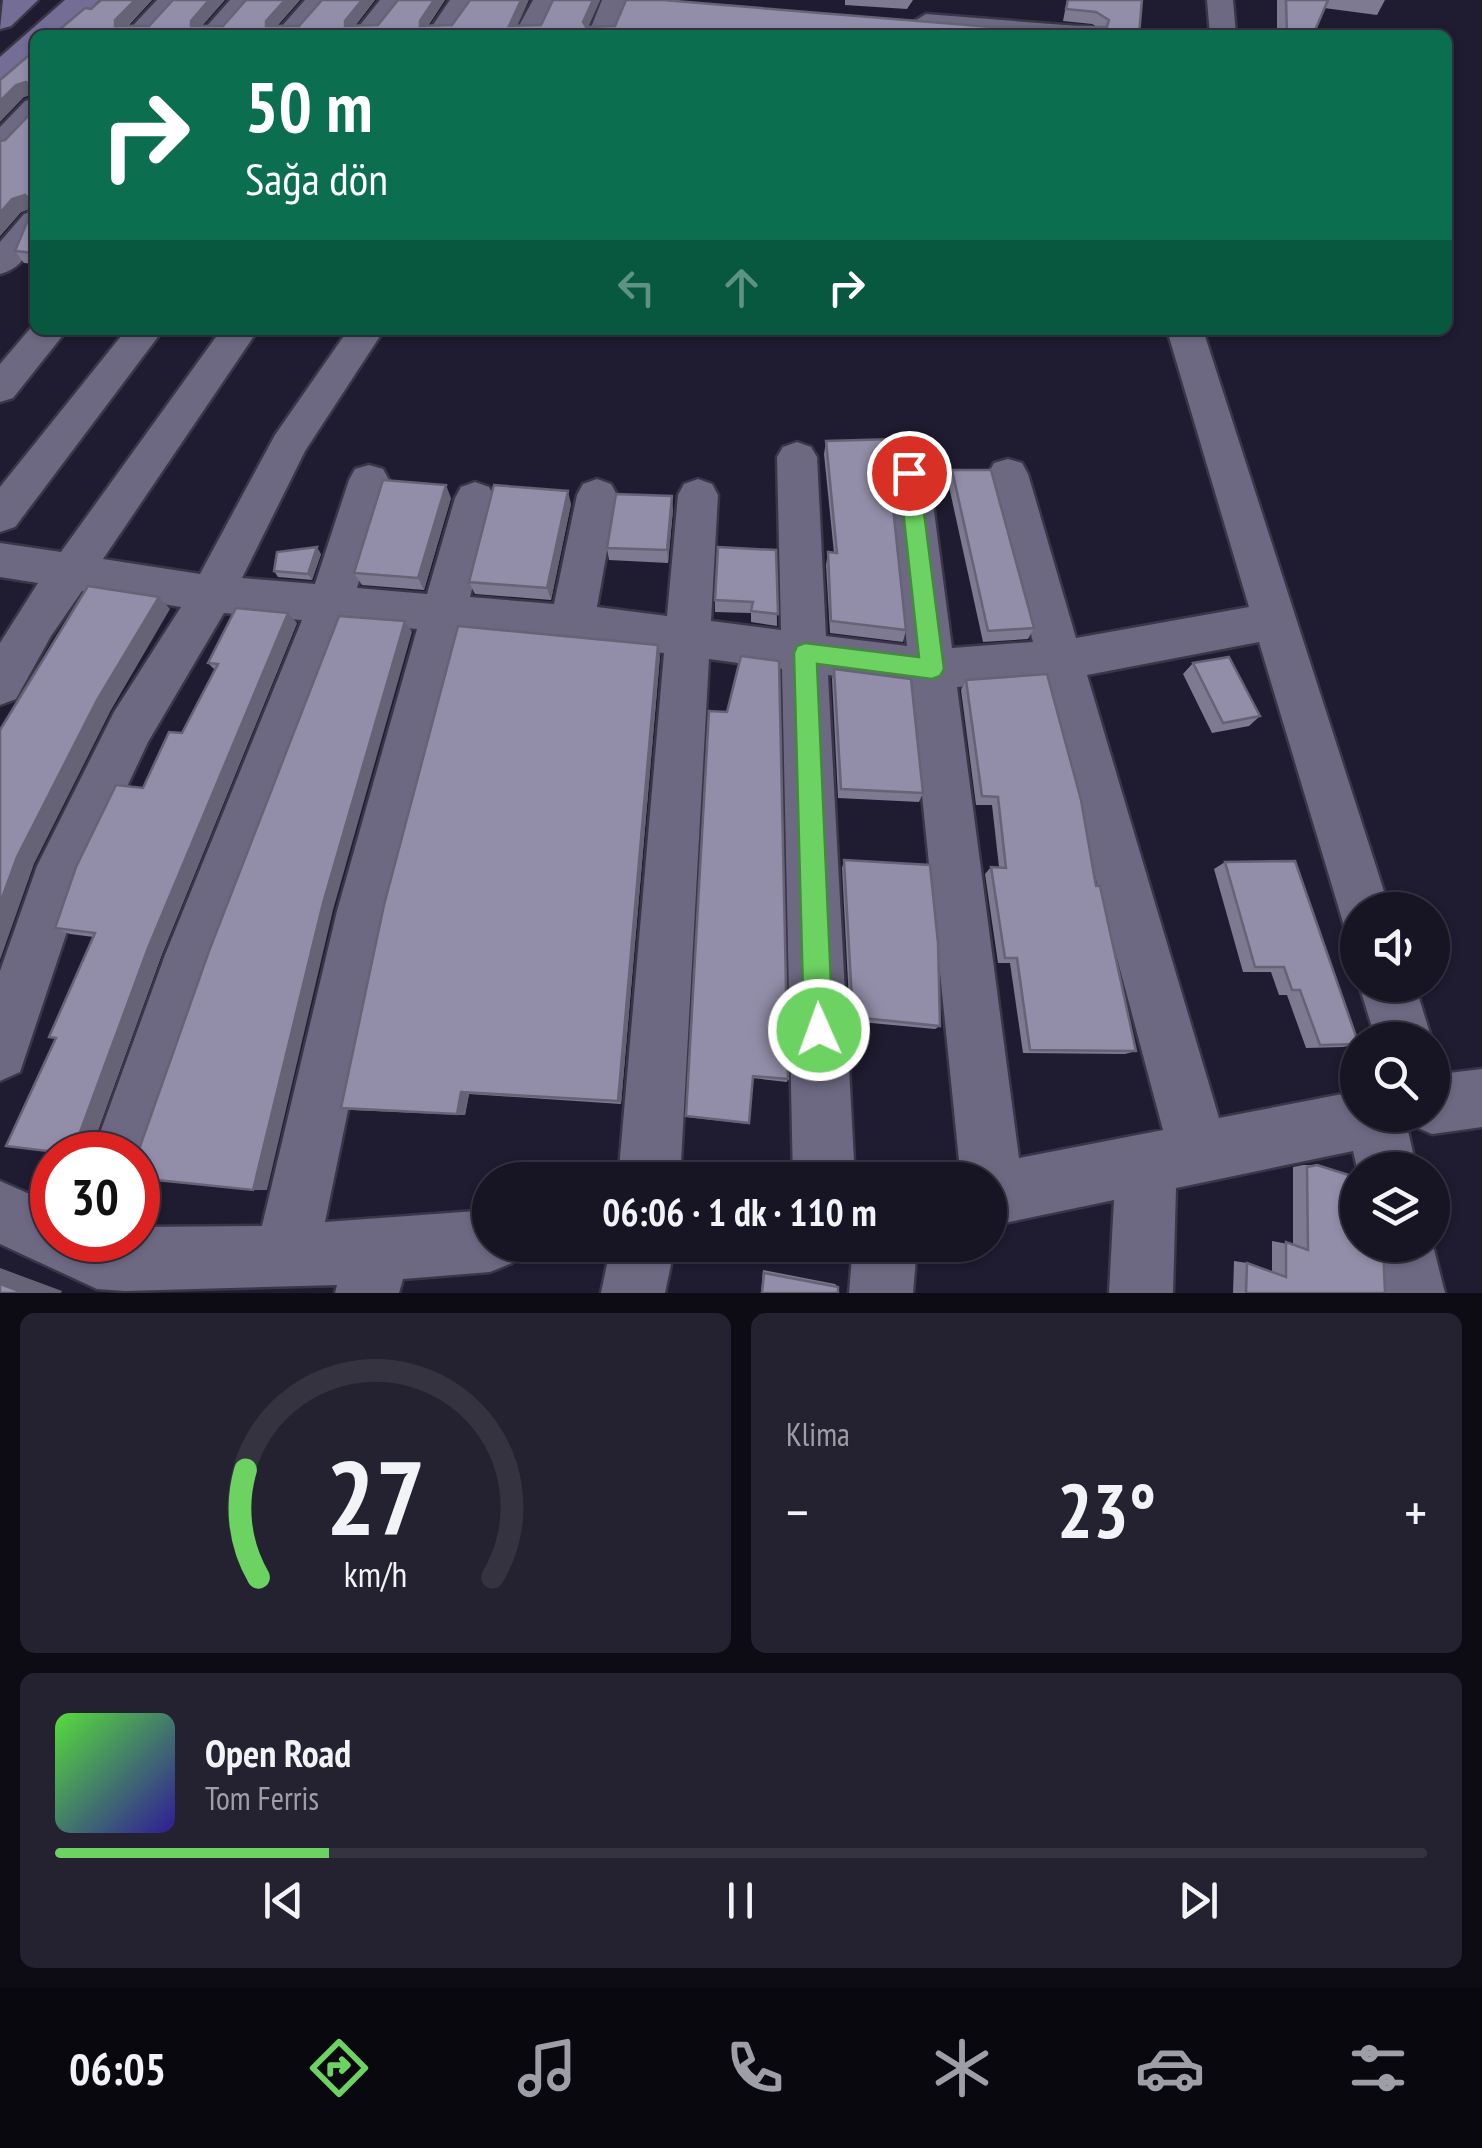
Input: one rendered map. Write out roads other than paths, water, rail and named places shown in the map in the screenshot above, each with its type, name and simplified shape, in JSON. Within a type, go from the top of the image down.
[{"type":"main road","points":[[0,19],[22,0]]},
{"type":"main road","points":[[50,30],[84,1]]},
{"type":"main road","points":[[0,74],[30,47]]},
{"type":"street","points":[[143,30],[172,0]]},
{"type":"street","points":[[217,30],[244,0]]},
{"type":"street","points":[[292,30],[319,0]]},
{"type":"street","points":[[369,30],[392,0]]},
{"type":"street","points":[[441,30],[462,0]]},
{"type":"street","points":[[530,30],[546,0]]},
{"type":"street","points":[[603,30],[616,0]]},
{"type":"street","points":[[1220,0],[1223,30]]},
{"type":"street","points":[[908,25],[973,30]]},
{"type":"street","points":[[0,144],[30,112]]},
{"type":"street","points":[[0,262],[30,227]]},
{"type":"street","points":[[0,274],[30,278]]},
{"type":"street","points":[[0,388],[45,335]]},
{"type":"street","points":[[0,516],[141,335]]},
{"type":"street","points":[[0,685],[72,571],[237,335]]},
{"type":"street","points":[[0,1052],[63,866],[131,727],[212,594],[289,445],[363,335]]},
{"type":"street","points":[[1187,335],[1358,892]]},
{"type":"street","points":[[798,457],[823,1162]]},
{"type":"street","points":[[909,473],[988,1162]]},
{"type":"street","points":[[1008,474],[1061,660],[1173,1160],[1140,1293]]},
{"type":"street","points":[[130,1132],[192,955],[330,605],[370,480]]},
{"type":"street","points":[[572,624],[597,495]]},
{"type":"street","points":[[650,1162],[698,496]]},
{"type":"street","points":[[286,1257],[364,911],[475,498]]},
{"type":"street","points":[[0,560],[212,594],[572,624],[932,669],[1061,660],[1274,621]]},
{"type":"street","points":[[1450,1102],[1482,1098]]},
{"type":"street","points":[[1007,1192],[1173,1160],[1382,1134]]},
{"type":"street","points":[[0,1212],[30,1226]]},
{"type":"street","points":[[160,1255],[286,1257],[374,1272],[472,1246]]},
{"type":"street","points":[[633,1293],[639,1262]]},
{"type":"street","points":[[881,1293],[884,1262]]},
{"type":"street","points":[[1406,1262],[1413,1293]]}]
